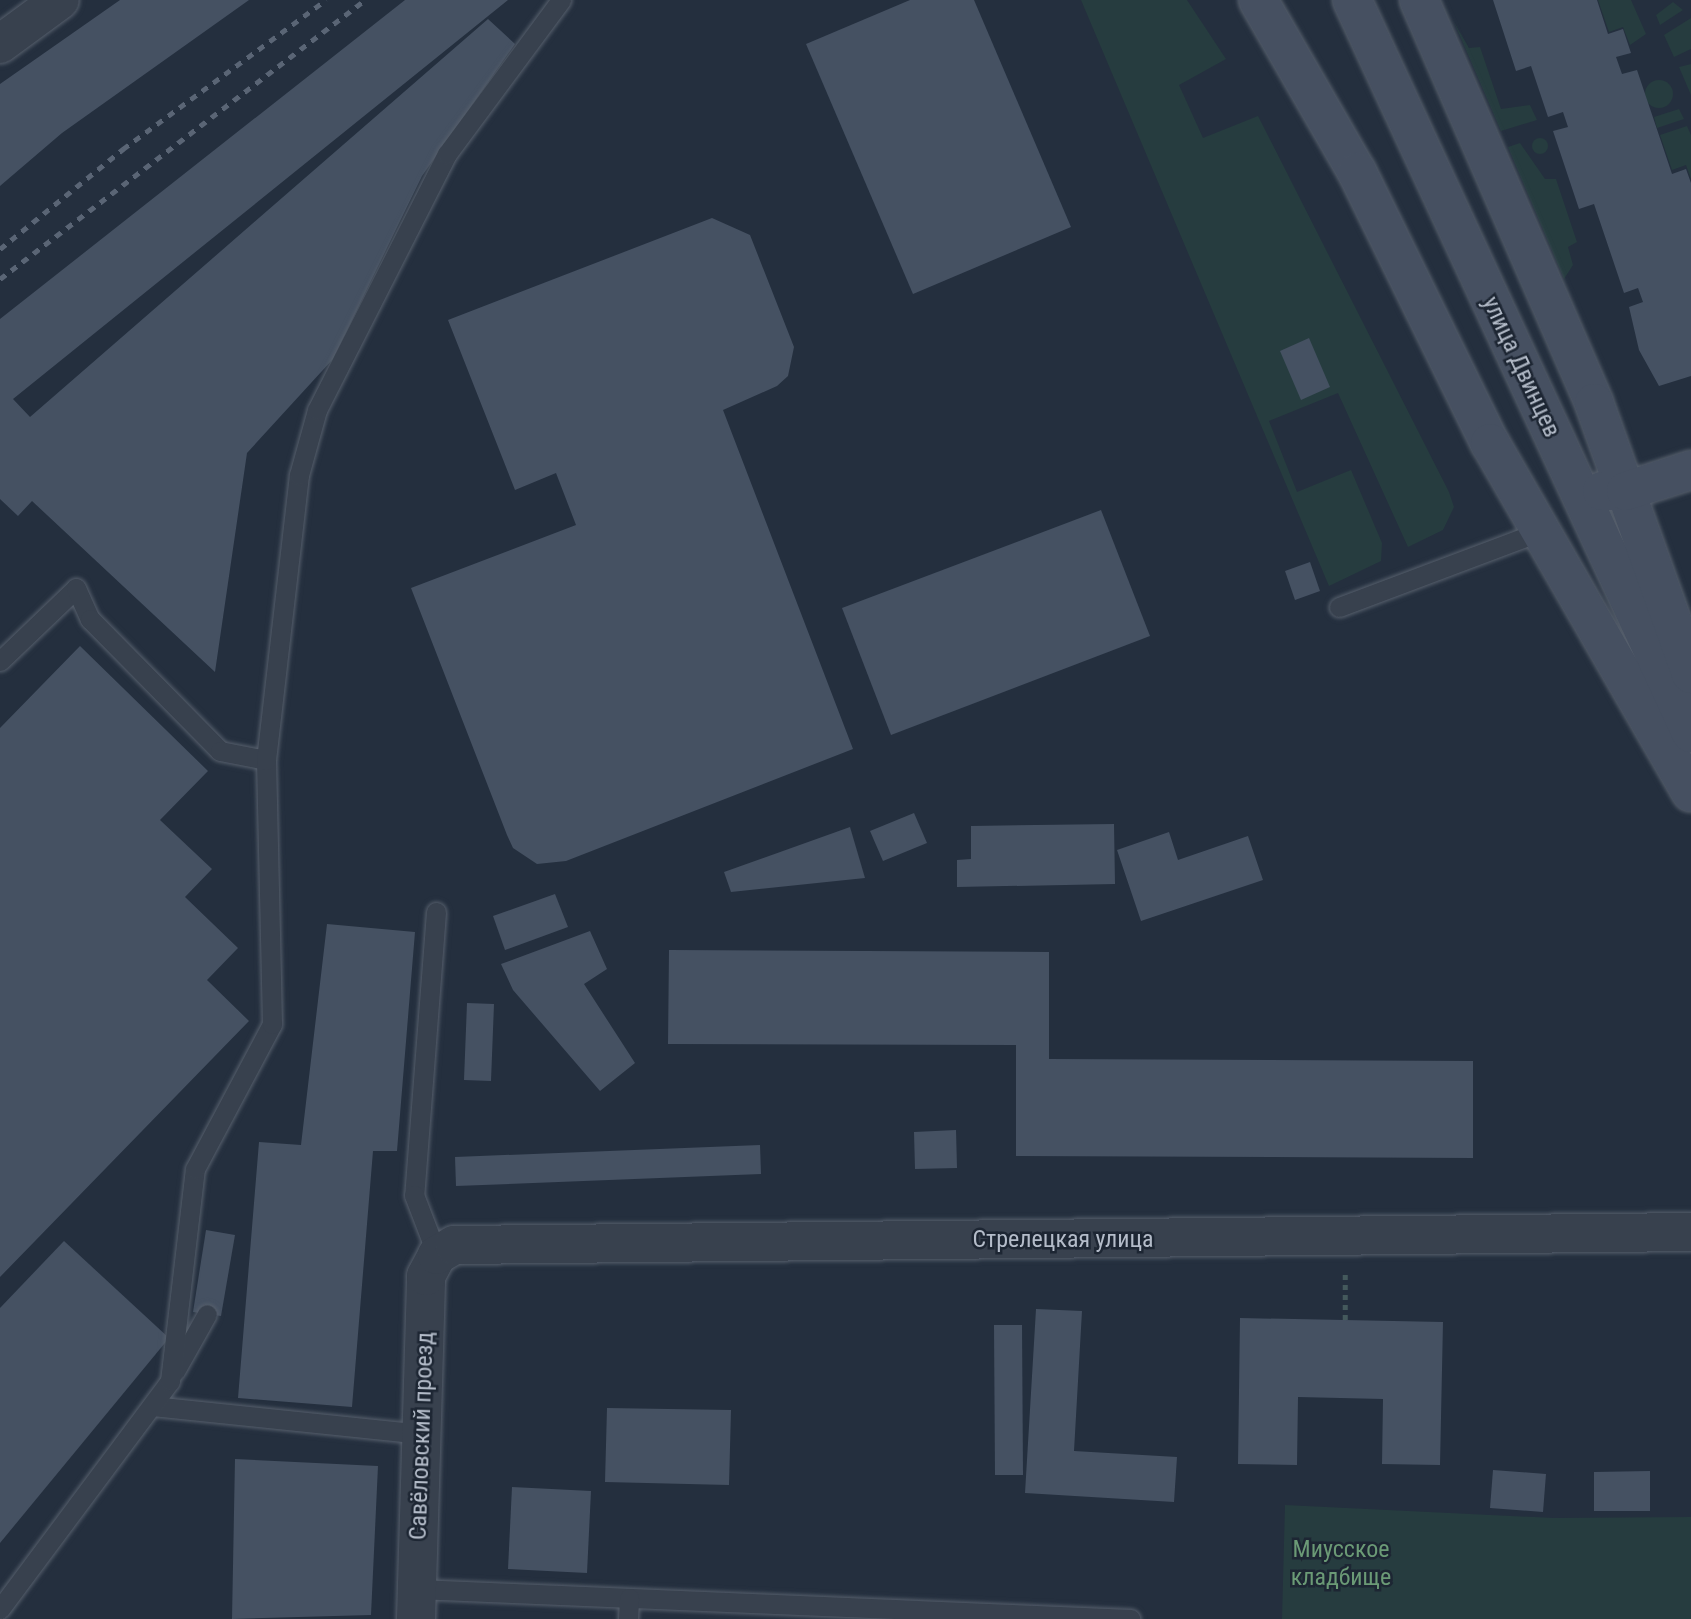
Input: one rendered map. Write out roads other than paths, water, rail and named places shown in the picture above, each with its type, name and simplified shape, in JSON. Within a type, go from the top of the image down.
[{"type":"street","points":[[0,44],[60,0]]},
{"type":"street","points":[[1258,0],[1357,173],[1490,443],[1544,530],[1691,792]]},
{"type":"street","name":"улица Двинцев","points":[[1352,0],[1691,733]]},
{"type":"street","points":[[1419,0],[1626,491],[1691,674]]},
{"type":"street","points":[[1574,484],[1626,491],[1691,470]]},
{"type":"street","name":"Стрелецкая улица","points":[[437,1255],[454,1245],[1691,1232]]},
{"type":"street","name":"Савёловский проезд","points":[[416,1604],[426,1276],[437,1255]]},
{"type":"lane","points":[[170,1381],[195,1169],[272,1024],[266,760],[299,475],[317,410],[447,154],[562,1]]},
{"type":"lane","points":[[1339,607],[1544,530]]},
{"type":"lane","points":[[0,661],[76,588],[90,619],[220,751],[266,760]]},
{"type":"lane","points":[[436,912],[414,1195],[437,1255]]},
{"type":"lane","points":[[0,1609],[170,1381],[207,1314]]},
{"type":"lane","points":[[152,1406],[423,1434]]},
{"type":"lane","points":[[416,1604],[629,1598],[1130,1619]]},
{"type":"lane","points":[[628,1619],[629,1598]]},
{"type":"railway","points":[[0,249],[123,149],[326,0]]},
{"type":"railway","points":[[0,279],[365,0]]},
{"type":"park label","name":"Миусское кладбище","points":[[1341,1564]]}]
